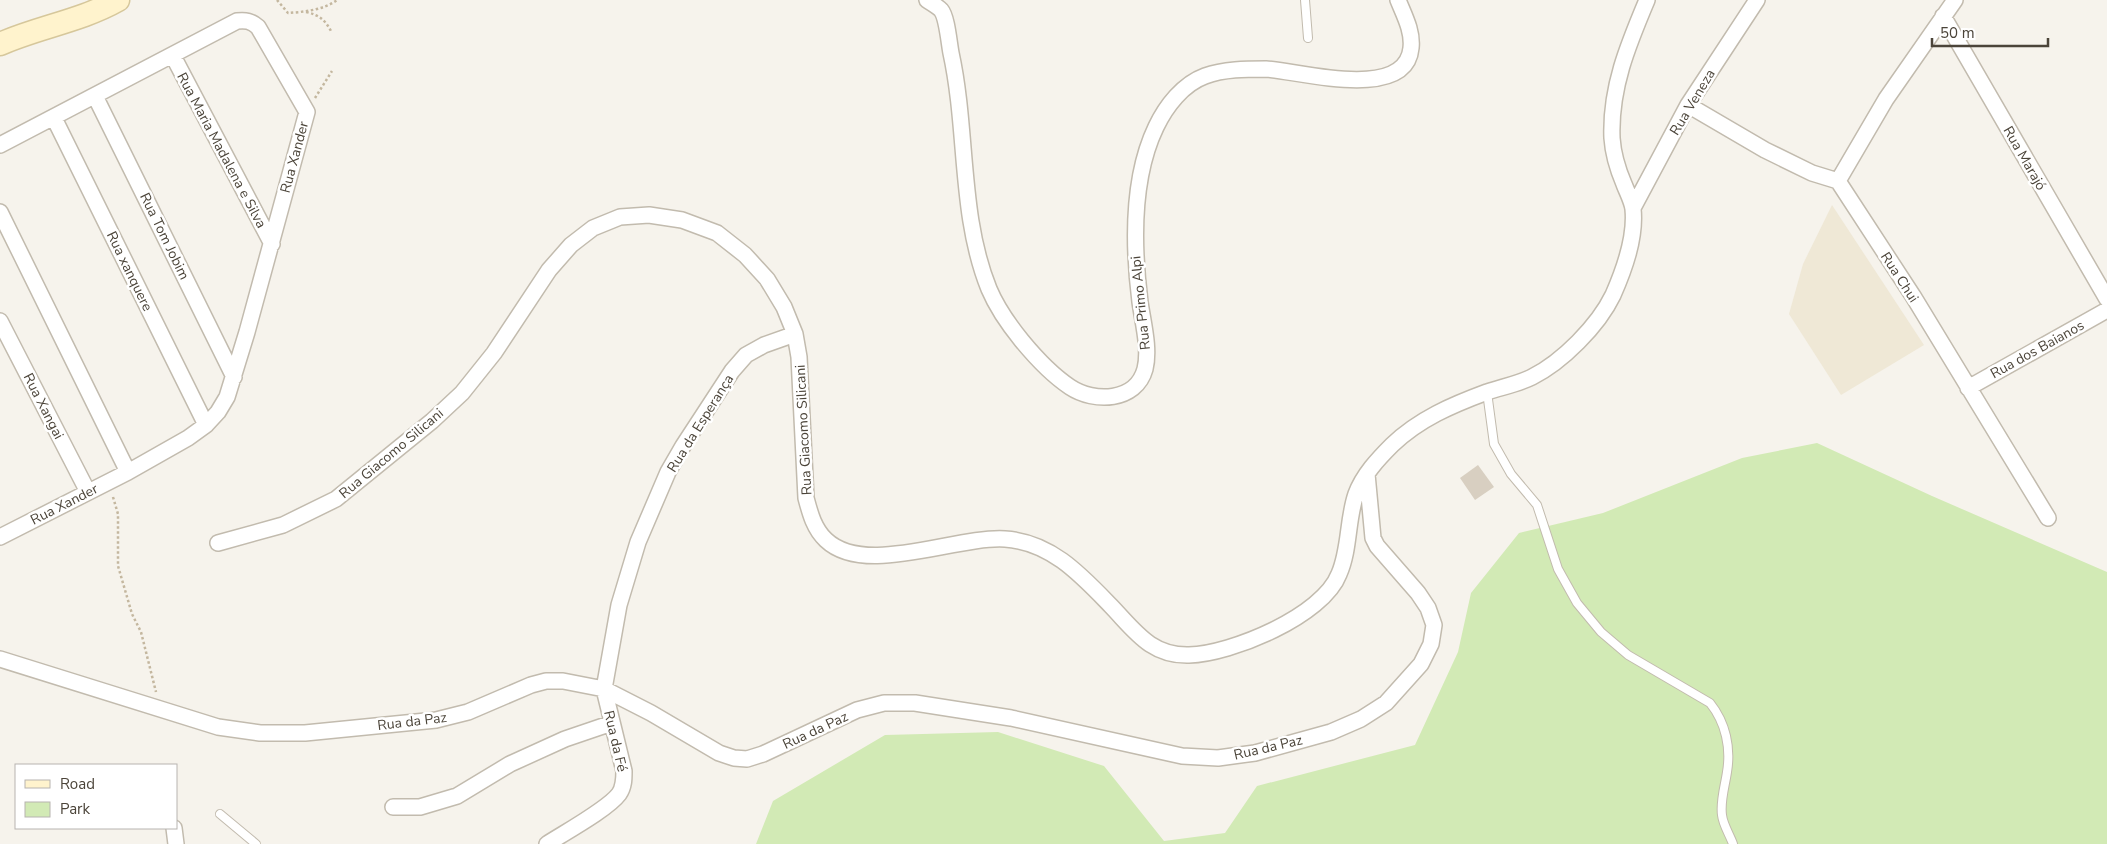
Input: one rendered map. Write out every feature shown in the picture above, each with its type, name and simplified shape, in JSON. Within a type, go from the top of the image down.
[{"type":"street","points":[[0,44],[19,36],[101,10],[118,0]]},
{"type":"street","name":"Rua Primo Alpi","points":[[927,0],[945,6],[957,80],[974,238],[989,290],[1005,320],[1035,357],[1071,388],[1093,396],[1112,398],[1129,391],[1140,381],[1145,368],[1146,352],[1135,262],[1134,217],[1144,163],[1156,127],[1177,94],[1203,76],[1230,70],[1268,69],[1358,81],[1386,77],[1403,67],[1411,50],[1410,30],[1398,0]]},
{"type":"street","name":"Rua Giacomo Silicani","points":[[218,543],[283,525],[336,499],[425,427],[462,393],[494,353],[549,270],[571,245],[593,228],[620,217],[649,215],[682,220],[717,233],[745,255],[767,280],[784,307],[795,334],[802,393],[806,498],[811,519],[824,540],[841,551],[867,557],[993,538],[1017,540],[1042,547],[1064,560],[1112,607],[1137,636],[1162,652],[1185,656],[1214,653],[1271,631],[1313,607],[1329,593],[1345,559],[1356,494],[1367,474],[1378,460],[1414,425],[1446,408],[1533,376],[1578,342],[1599,318],[1612,298],[1632,240],[1633,208],[1620,173],[1612,140],[1613,101],[1622,62],[1647,0]]},
{"type":"street","name":"Rua Veneza","points":[[1633,208],[1688,105],[1757,0]]},
{"type":"street","points":[[1688,105],[1765,150],[1812,173],[1838,181],[1886,99],[1955,0]]},
{"type":"street","name":"Rua Marajó","points":[[1943,16],[2107,299]]},
{"type":"street","name":"Rua Xander","points":[[0,145],[238,21],[252,22],[258,27],[307,112],[234,377],[227,397],[218,412],[206,425],[188,438],[128,472],[2,532]]},
{"type":"street","name":"Rua Maria Madalena e Silva","points":[[173,56],[272,244]]},
{"type":"street","name":"Rua Tom Jobim","points":[[95,96],[234,377]]},
{"type":"street","name":"Rua xanquere","points":[[54,118],[206,425]]},
{"type":"street","name":"Rua Chui","points":[[1838,181],[1913,296],[2048,518]]},
{"type":"street","points":[[0,212],[128,472]]},
{"type":"street","name":"Rua dos Baianos","points":[[1968,388],[2107,310]]},
{"type":"street","name":"Rua Xangai","points":[[0,321],[88,492]]},
{"type":"street","name":"Rua da Esperança","points":[[604,689],[624,587],[638,542],[668,472],[688,437],[732,371],[746,355],[764,345],[795,334]]},
{"type":"street","name":"Rua da Paz","points":[[0,660],[218,727],[260,733],[305,733],[436,720],[468,712],[531,685],[546,681],[563,681],[604,689],[652,714],[719,754],[734,758],[747,759],[763,754],[857,710],[884,703],[915,703],[1011,718],[1182,756],[1218,758],[1255,754],[1331,732],[1361,719],[1386,703],[1421,664],[1431,644],[1434,625],[1428,608],[1418,593],[1377,546],[1373,538],[1367,474]]},
{"type":"street","name":"Rua da Fé","points":[[547,844],[606,805],[619,794],[624,784],[624,771],[604,689]]},
{"type":"street","points":[[393,807],[420,807],[457,796],[510,764],[565,739],[612,723]]},
{"type":"street","points":[[174,829],[176,844]]},
{"type":"lane","points":[[1305,0],[1308,38]]},
{"type":"lane","points":[[1487,392],[1494,444],[1511,474],[1537,505],[1558,569],[1577,603],[1601,632],[1628,655],[1710,703],[1718,713],[1728,743],[1722,816],[1733,844]]},
{"type":"lane","points":[[220,814],[256,844]]},
{"type":"path","points":[[278,0],[288,13],[305,12],[337,0]]},
{"type":"path","points":[[305,12],[317,15],[327,22],[332,33]]},
{"type":"path","points":[[307,112],[332,71]]},
{"type":"path","points":[[107,482],[117,508],[118,566],[132,614],[141,632],[156,687],[157,708]]},
{"type":"shaded area","points":[[1832,205],[1924,345],[1841,395],[1789,314],[1803,264]]},
{"type":"green space","points":[[1817,443],[1932,496],[2107,572],[2107,844],[756,844],[773,801],[885,735],[998,732],[1104,766],[1164,841],[1225,833],[1257,786],[1415,745],[1458,652],[1471,593],[1519,533],[1603,513],[1742,458]]},
{"type":"building","points":[[1478,465],[1494,487],[1475,500],[1460,478]]}]
